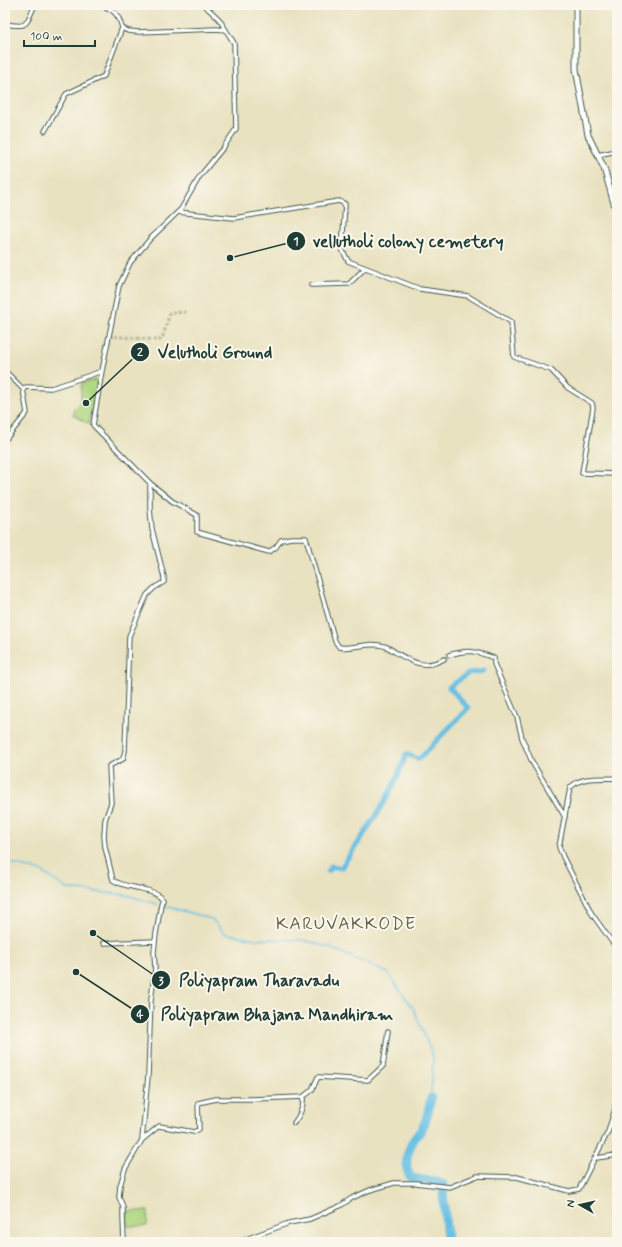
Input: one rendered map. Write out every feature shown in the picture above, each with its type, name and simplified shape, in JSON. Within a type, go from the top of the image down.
[{"type":"main road","points":[[576,5],[576,69],[588,135],[604,168],[617,214]]},
{"type":"street","points":[[5,24],[21,26],[27,23],[35,5]]},
{"type":"street","points":[[45,131],[66,94],[104,76],[122,28],[120,20],[111,8],[100,5]]},
{"type":"street","points":[[204,5],[219,19],[234,43],[236,129],[223,148],[200,176],[178,212],[150,239],[130,263],[119,286],[93,425],[150,483],[172,501],[197,515],[197,532],[269,552],[276,547],[281,540],[306,538],[334,641],[338,647],[347,649],[368,644],[385,646],[415,663],[430,664],[444,659]]},
{"type":"street","points":[[122,28],[128,31],[138,32],[217,29],[226,30]]},
{"type":"street","points":[[598,155],[617,152]]},
{"type":"street","points":[[178,212],[234,218],[339,201],[345,204],[342,249],[348,261],[420,289],[468,296],[511,322],[514,357],[551,370],[568,388],[592,403],[593,408],[582,473],[617,474]]},
{"type":"street","points":[[312,285],[349,284],[365,268]]},
{"type":"street","points":[[5,371],[23,389],[27,413],[24,419],[5,440]]},
{"type":"street","points":[[23,389],[26,387],[51,388],[102,371]]},
{"type":"street","points":[[142,1140],[148,1076],[155,941],[163,899],[158,894],[120,885],[113,880],[104,836],[105,820],[111,803],[109,766],[123,759],[125,751],[129,636],[147,595],[154,588],[164,582],[152,529],[150,483]]},
{"type":"street","points":[[449,655],[462,651],[470,651],[494,658],[494,664],[517,717],[522,738],[532,762],[565,817]]},
{"type":"street","points":[[617,778],[581,780],[573,784],[570,788],[559,847],[592,914],[617,949]]},
{"type":"street","points":[[104,943],[155,941]]},
{"type":"street","points":[[124,1242],[122,1217],[123,1207],[119,1197],[120,1186],[125,1169],[142,1140],[159,1126],[194,1132],[199,1129],[198,1103],[216,1099],[252,1099],[303,1096],[312,1090],[318,1077],[368,1080],[383,1066],[388,1031]]},
{"type":"street","points":[[238,1242],[289,1223],[310,1219],[340,1206],[352,1198],[370,1190],[394,1183],[416,1183],[450,1187],[477,1176],[517,1176],[569,1191],[579,1190],[608,1132],[616,1109],[617,1088]]},
{"type":"street","points":[[294,1123],[300,1115],[303,1105],[303,1096]]},
{"type":"street","points":[[596,1158],[617,1156]]},
{"type":"green space","points":[[98,379],[89,424],[73,415],[74,408],[78,407],[80,403],[82,383]]},
{"type":"green space","points":[[127,1211],[148,1211],[147,1226],[127,1226]]},
{"type":"waterway","points":[[328,871],[331,866],[341,868],[369,827],[394,784],[406,754],[419,759],[468,708],[449,687],[469,673],[481,672],[484,670]]},
{"type":"waterway","points":[[5,862],[41,871],[67,889],[126,895],[157,904]]},
{"type":"waterway","points":[[165,906],[212,919],[224,933],[255,939],[303,940],[328,947],[388,973],[414,1010],[433,1056],[431,1098]]},
{"type":"waterway","points":[[431,1098],[426,1121],[409,1150],[407,1168],[410,1177],[443,1184],[447,1242]]},
{"type":"tunnel","points":[[109,336],[160,340],[163,336],[170,313],[186,312]]},
{"type":"place","name":"vellutholi colony cemetery","points":[[230,258]]},
{"type":"place","name":"Velutholi Ground","points":[[86,403]]},
{"type":"place","name":"Poliyapram Tharavadu","points":[[93,933]]},
{"type":"place","name":"Poliyapram Bhajana Mandhiram","points":[[76,972]]},
{"type":"district","name":"KARUVAKKODE","points":[[346,923]]}]
